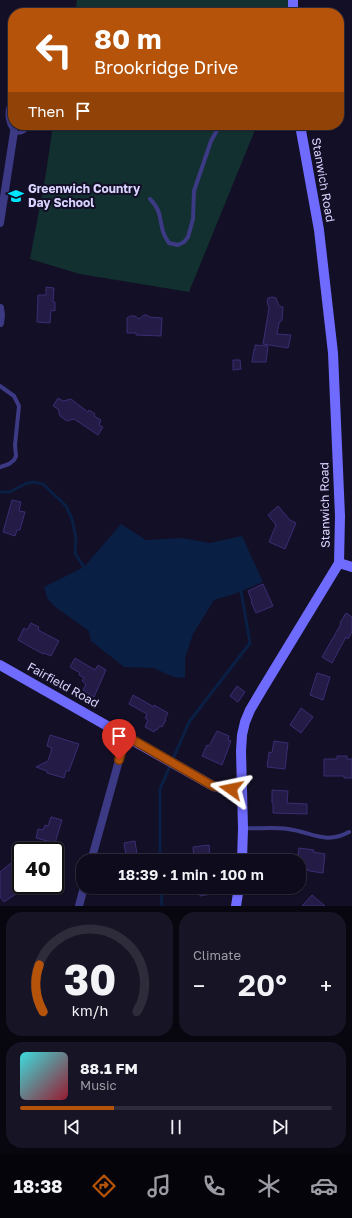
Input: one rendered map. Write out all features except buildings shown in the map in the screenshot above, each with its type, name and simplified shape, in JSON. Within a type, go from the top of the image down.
[{"type":"street","name":"Stanwich Road","points":[[242,854],[243,728],[247,716],[339,563],[340,516],[333,353],[319,230],[301,130]]},
{"type":"street","points":[[0,223],[14,132]]},
{"type":"street","points":[[0,308],[0,322]]},
{"type":"street","points":[[339,563],[352,567]]},
{"type":"street","name":"Fairfield Road","points":[[0,664],[218,788],[242,790]]},
{"type":"street","points":[[93,854],[123,746],[128,737]]},
{"type":"street","points":[[79,906],[82,894]]},
{"type":"street","points":[[236,906],[238,894]]},
{"type":"lane","points":[[3,107],[8,102]]},
{"type":"lane","points":[[9,130],[19,132],[25,130]]},
{"type":"lane","points":[[150,199],[159,212],[162,230],[169,243],[178,244],[184,242],[188,237],[193,219],[194,191],[211,141],[217,130]]},
{"type":"lane","points":[[0,386],[14,396],[19,406],[15,445],[16,456],[9,464],[0,467]]},
{"type":"lane","points":[[243,828],[297,830],[325,838],[341,836],[349,832]]},
{"type":"green space","points":[[77,0],[290,0],[289,8],[76,8]]},
{"type":"green space","points":[[52,130],[255,130],[189,292],[80,274],[30,259]]},
{"type":"water","points":[[121,524],[146,540],[182,538],[210,543],[242,536],[263,582],[237,593],[214,600],[193,634],[185,658],[185,678],[173,677],[154,668],[124,667],[91,641],[89,631],[54,606],[47,598],[44,587],[84,567]]},
{"type":"waterway","points":[[0,492],[10,492],[25,484],[33,482],[43,484],[66,506],[72,519],[76,538],[75,553],[84,567],[87,568]]},
{"type":"waterway","points":[[160,854],[160,789],[189,722],[250,643],[241,591],[239,590]]},
{"type":"waterway","points":[[161,894],[162,906]]},
{"type":"place","name":"Greenwich Country Day School","points":[[16,196]]},
{"type":"route","points":[[119,760],[123,746],[128,737],[213,786],[231,789]]}]
